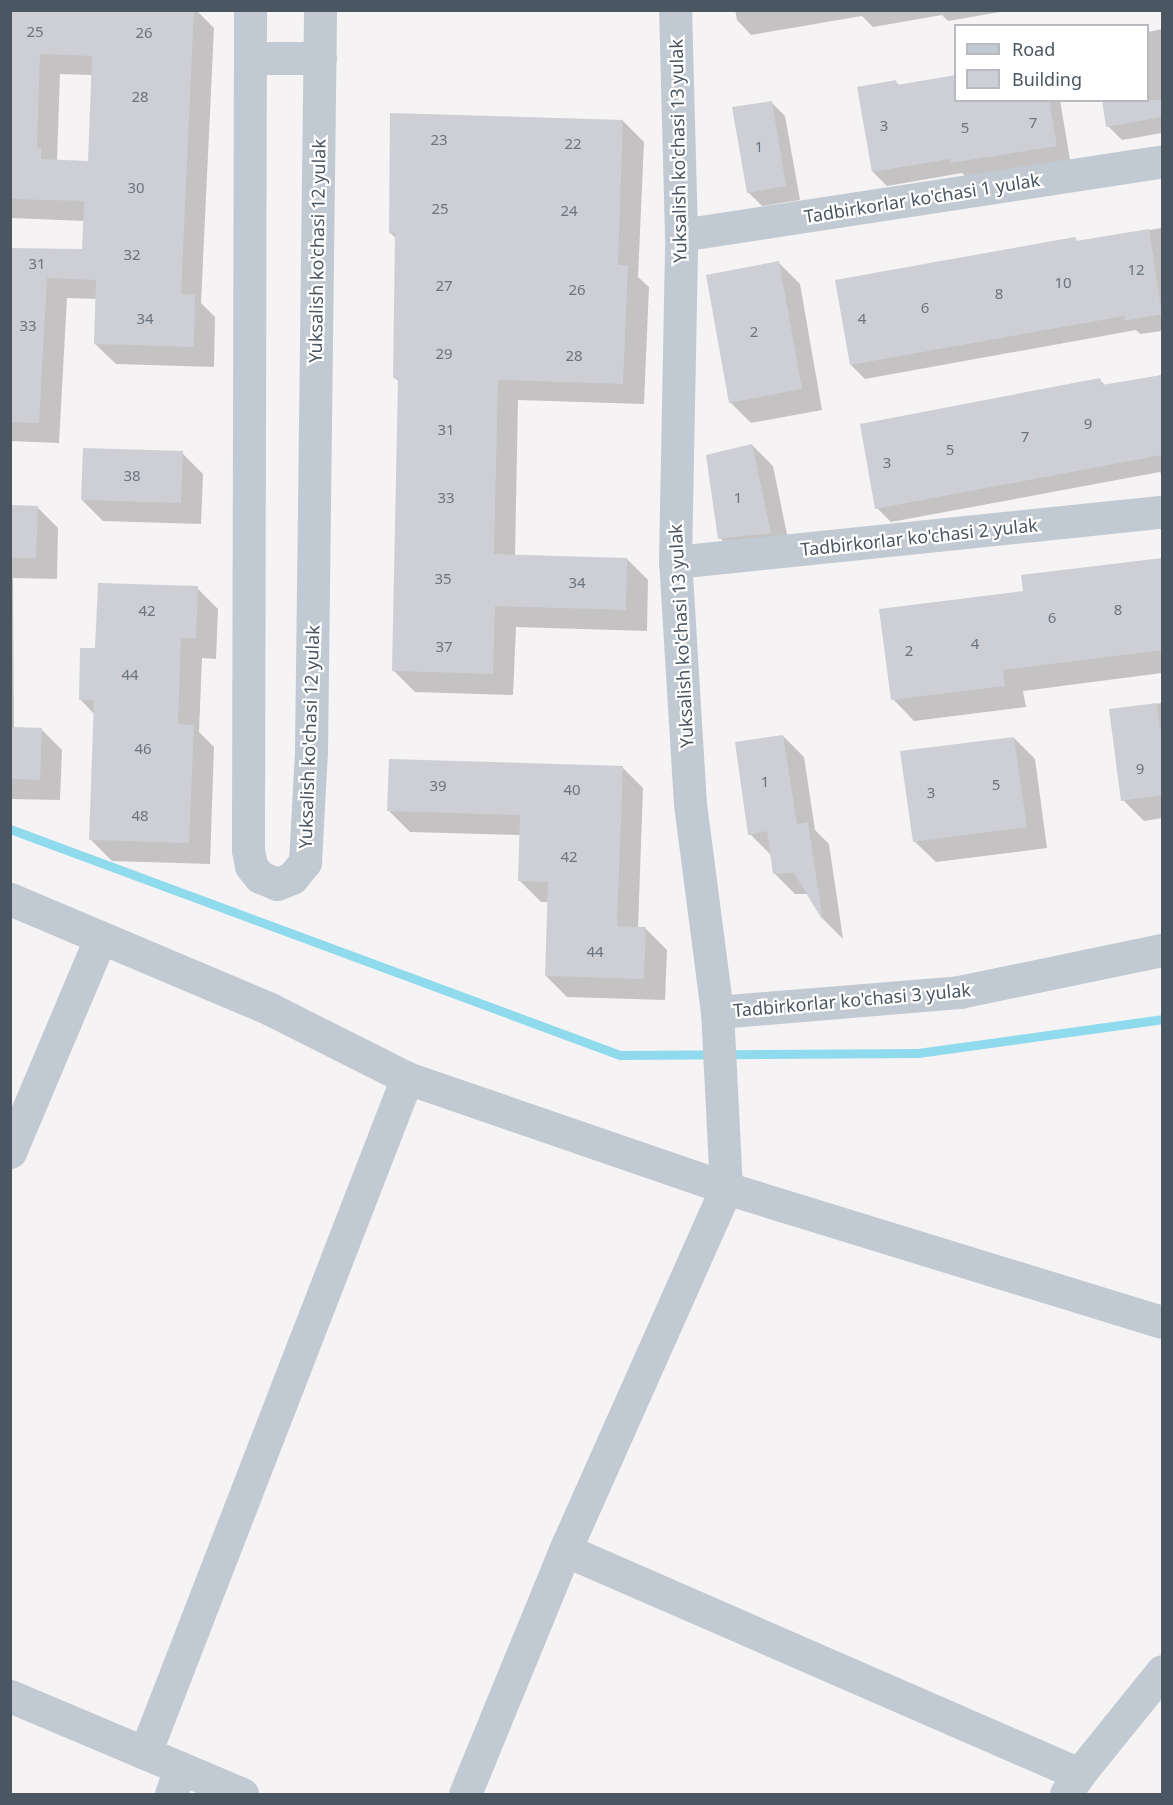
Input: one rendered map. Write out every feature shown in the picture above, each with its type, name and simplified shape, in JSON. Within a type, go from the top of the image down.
[{"type":"street","name":"Yuksalish ko'chasi 12 yulak","points":[[250,10],[248,850],[251,866],[260,877],[277,884],[292,878],[305,862],[311,751],[320,10]]},
{"type":"street","name":"Yuksalish ko'chasi 13 yulak","points":[[675,10],[681,235],[675,562],[690,804],[718,1028],[726,1188]]},
{"type":"street","points":[[250,58],[320,58]]},
{"type":"street","name":"Tadbirkorlar ko'chasi 1 yulak","points":[[681,235],[1162,162]]},
{"type":"street","name":"Tadbirkorlar ko'chasi 2 yulak","points":[[675,562],[1162,512]]},
{"type":"street","points":[[10,899],[270,1008],[407,1078],[726,1188],[1162,1322]]},
{"type":"street","points":[[10,1152],[101,937]]},
{"type":"street","name":"Tadbirkorlar ko'chasi 3 yulak","points":[[718,1028],[959,992],[1162,950]]},
{"type":"street","points":[[145,1753],[407,1078]]},
{"type":"street","points":[[465,1794],[565,1550],[726,1188]]},
{"type":"street","points":[[565,1550],[1073,1784],[1162,1671]]},
{"type":"street","points":[[10,1696],[145,1753],[175,1781],[242,1794]]},
{"type":"building","points":[[10,10],[194,10],[181,294],[195,295],[194,347],[94,344],[96,280],[47,278],[39,423],[10,422],[10,248],[82,249],[84,201],[10,199]],"holes":[[[40,54],[92,56],[88,161],[41,159],[41,148],[37,147]]]},
{"type":"building","points":[[954,75],[954,102],[1049,102],[1057,146],[951,163],[950,159],[872,172],[857,87],[896,80],[897,85]]},
{"type":"building","points":[[1162,100],[1162,117],[1106,127],[1102,102]]},
{"type":"building","points":[[772,101],[786,186],[747,193],[732,107]]},
{"type":"building","points":[[390,113],[623,120],[618,265],[628,265],[623,384],[498,380],[494,554],[627,558],[626,610],[495,606],[493,674],[392,671],[398,379],[393,378],[395,233],[389,233]]},
{"type":"building","points":[[1149,229],[1162,314],[1125,321],[1124,316],[850,365],[835,280],[1075,237],[1076,241]]},
{"type":"building","points":[[779,261],[802,389],[729,403],[706,275]]},
{"type":"building","points":[[1162,375],[1162,455],[875,509],[860,424],[1100,378],[1102,385]]},
{"type":"building","points":[[752,444],[771,533],[718,539],[706,455]]},
{"type":"building","points":[[83,448],[183,451],[181,503],[81,500]]},
{"type":"building","points":[[10,505],[38,506],[36,558],[10,558]]},
{"type":"building","points":[[1162,558],[1162,650],[1003,670],[1005,686],[891,700],[879,609],[1023,591],[1021,575]]},
{"type":"building","points":[[98,583],[198,586],[196,638],[181,638],[178,724],[194,725],[189,843],[89,840],[94,700],[79,700],[80,648],[95,648]]},
{"type":"building","points":[[1157,703],[1162,744],[1162,795],[1121,801],[1109,709]]},
{"type":"building","points":[[10,727],[42,728],[40,780],[10,779]]},
{"type":"building","points":[[783,735],[797,824],[808,822],[823,921],[794,873],[773,874],[767,831],[748,835],[735,742]]},
{"type":"building","points":[[1014,737],[1027,827],[913,842],[900,751]]},
{"type":"building","points":[[389,759],[623,766],[617,926],[646,927],[644,979],[545,976],[548,882],[518,881],[520,815],[387,811]]},
{"type":"waterway","points":[[10,829],[620,1055],[918,1053],[1162,1019]]}]
